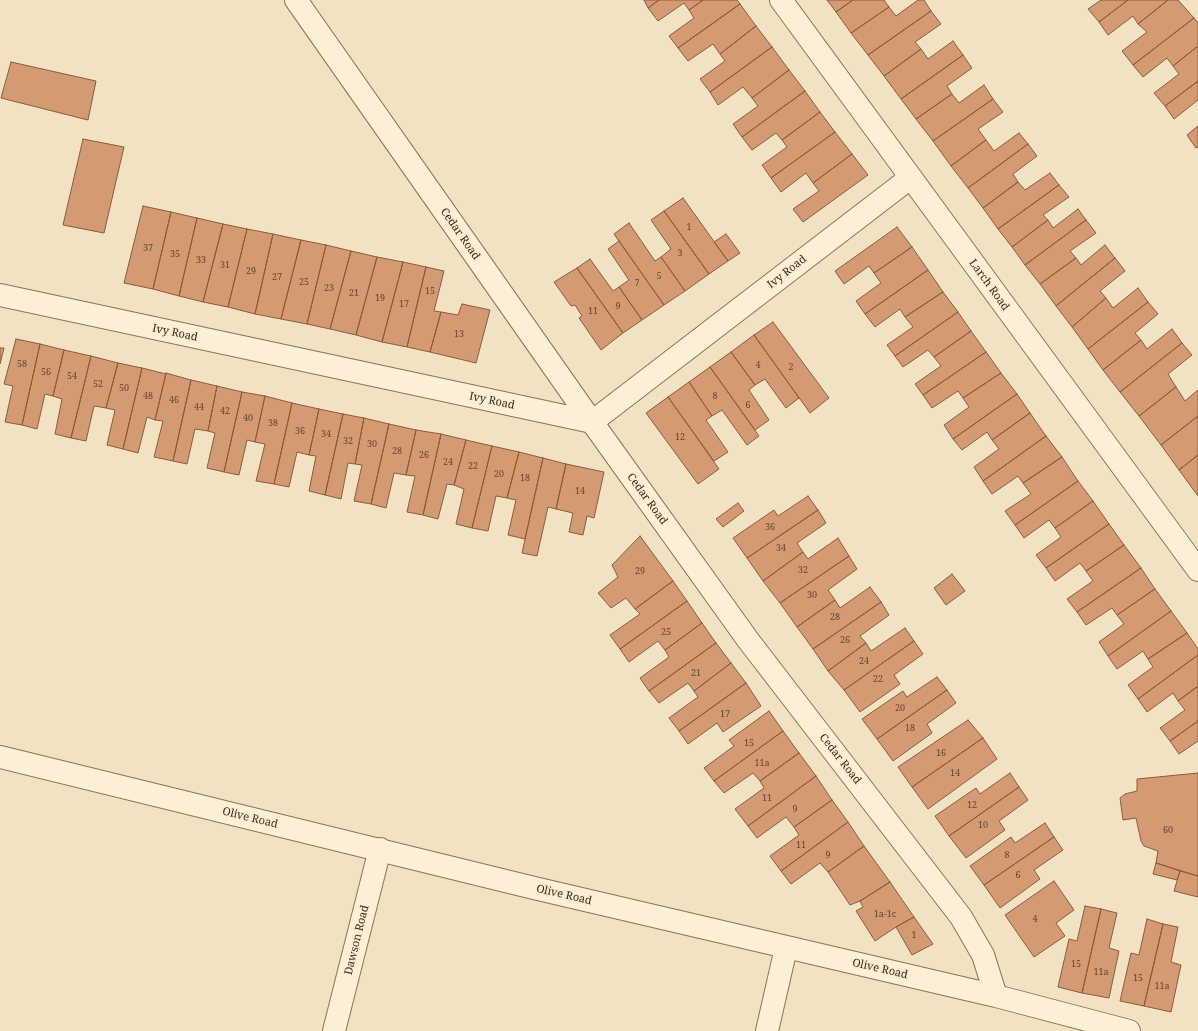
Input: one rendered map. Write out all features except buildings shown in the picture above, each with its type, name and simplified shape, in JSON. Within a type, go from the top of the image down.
[{"type":"street","name":"Cedar Road","points":[[296,0],[592,422],[748,640],[961,917],[983,955],[996,996]]},
{"type":"street","name":"Larch Road","points":[[781,0],[1198,570]]},
{"type":"street","name":"Ivy Road","points":[[0,295],[592,422],[910,178]]},
{"type":"street","name":"Olive Road","points":[[0,757],[534,888],[996,996],[1129,1031]]},
{"type":"street","name":"Dawson Road","points":[[334,1031],[380,849]]},
{"type":"street","points":[[767,1031],[786,948]]}]
